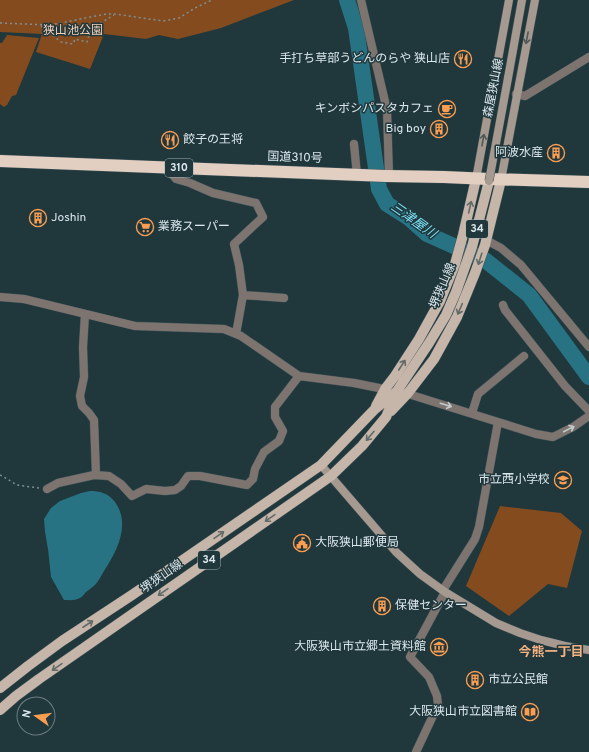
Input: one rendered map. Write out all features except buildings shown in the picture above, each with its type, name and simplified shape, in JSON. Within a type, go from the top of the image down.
[{"type":"highway","name":"国道310号","points":[[0,161],[357,175],[589,182]]},
{"type":"main road","points":[[374,410],[385,389],[422,333],[440,301],[455,264],[476,178],[508,0]]},
{"type":"main road","name":"森屋狭山線","points":[[489,181],[522,0]]},
{"type":"main road","points":[[386,417],[408,394],[434,359],[457,317],[475,273],[486,242],[501,180],[516,94],[535,0]]},
{"type":"main road","name":"堺狭山線","points":[[0,710],[39,679],[331,476],[362,446],[386,417],[397,391],[446,315],[462,277],[472,247],[489,181]]},
{"type":"main road","name":"堺狭山線","points":[[0,688],[62,641],[132,595],[321,465],[374,410],[397,391]]},
{"type":"main road","points":[[321,465],[396,552],[420,574],[444,591],[496,623],[520,633],[565,646],[589,650]]},
{"type":"street","points":[[361,0],[387,110],[387,176]]},
{"type":"street","points":[[516,94],[525,96],[589,57]]},
{"type":"street","points":[[354,144],[357,175]]},
{"type":"street","points":[[167,168],[176,179],[190,183],[213,193],[256,203],[263,217],[234,244],[239,265],[243,295],[236,334]]},
{"type":"street","points":[[486,242],[501,248],[521,265],[589,347]]},
{"type":"street","points":[[243,295],[284,298]]},
{"type":"street","points":[[0,297],[24,299],[135,326],[224,329],[241,336],[299,376],[354,383],[397,391],[536,434],[553,437],[573,427],[589,416]]},
{"type":"street","points":[[503,305],[505,310],[565,386],[589,411]]},
{"type":"street","points":[[85,314],[83,347],[84,377],[80,396],[82,406],[94,420],[96,475]]},
{"type":"street","points":[[472,413],[478,394],[524,356]]},
{"type":"street","points":[[47,489],[58,483],[96,475],[109,476],[121,484],[132,496],[146,489],[165,491],[175,490],[181,486],[188,476],[200,476],[247,485],[253,479],[255,469],[264,452],[278,441],[283,431],[275,417],[275,407],[299,376]]},
{"type":"street","points":[[416,752],[438,705],[437,696],[429,676],[410,657],[444,591],[475,538],[479,527],[498,422]]},
{"type":"path","points":[[0,23],[50,25],[106,14],[163,21],[179,18],[212,0]]},
{"type":"path","points":[[41,25],[61,42],[73,44],[75,39],[87,42],[91,29],[115,14]]},
{"type":"path","points":[[0,475],[17,485],[47,489]]},
{"type":"green space","name":"狭山池公園","points":[[0,0],[294,0],[221,28],[178,39],[159,35],[146,39],[104,34],[90,69],[36,52],[42,34],[0,32]]},
{"type":"green space","points":[[7,35],[39,38],[16,95],[12,96],[7,105],[4,107],[0,104],[0,43],[2,43]]},
{"type":"green space","points":[[500,506],[561,513],[582,531],[567,588],[548,584],[509,616],[466,586]]},
{"type":"water","points":[[90,491],[104,493],[110,496],[115,502],[120,510],[122,519],[120,537],[113,555],[94,586],[78,599],[64,600],[51,577],[44,519],[51,508],[60,501]]},
{"type":"waterway","name":"三津屋川","points":[[347,0],[356,28],[379,189],[387,204],[409,218],[427,234],[485,260],[529,295],[589,377]]},
{"type":"place","name":"手打ち草部うどんのらや 狭山店","points":[[463,59]]},
{"type":"place","name":"キンボシパスタカフェ","points":[[447,109]]},
{"type":"place","name":"Big boy","points":[[439,129]]},
{"type":"place","name":"餃子の王将","points":[[170,140]]},
{"type":"place","name":"阿波水産","points":[[556,153]]},
{"type":"place","name":"Joshin","points":[[38,218]]},
{"type":"place","name":"業務スーパー","points":[[145,227]]},
{"type":"place","name":"市立西小学校","points":[[563,480]]},
{"type":"place","name":"大阪狭山郵便局","points":[[302,543]]},
{"type":"place","name":"保健センター","points":[[382,606]]},
{"type":"place","name":"大阪狭山市立郷土資料館","points":[[439,647]]},
{"type":"place","name":"市立公民館","points":[[475,680]]},
{"type":"place","name":"大阪狭山市立図書館","points":[[530,712]]},
{"type":"district","name":"今熊一丁目","points":[[551,653]]}]
